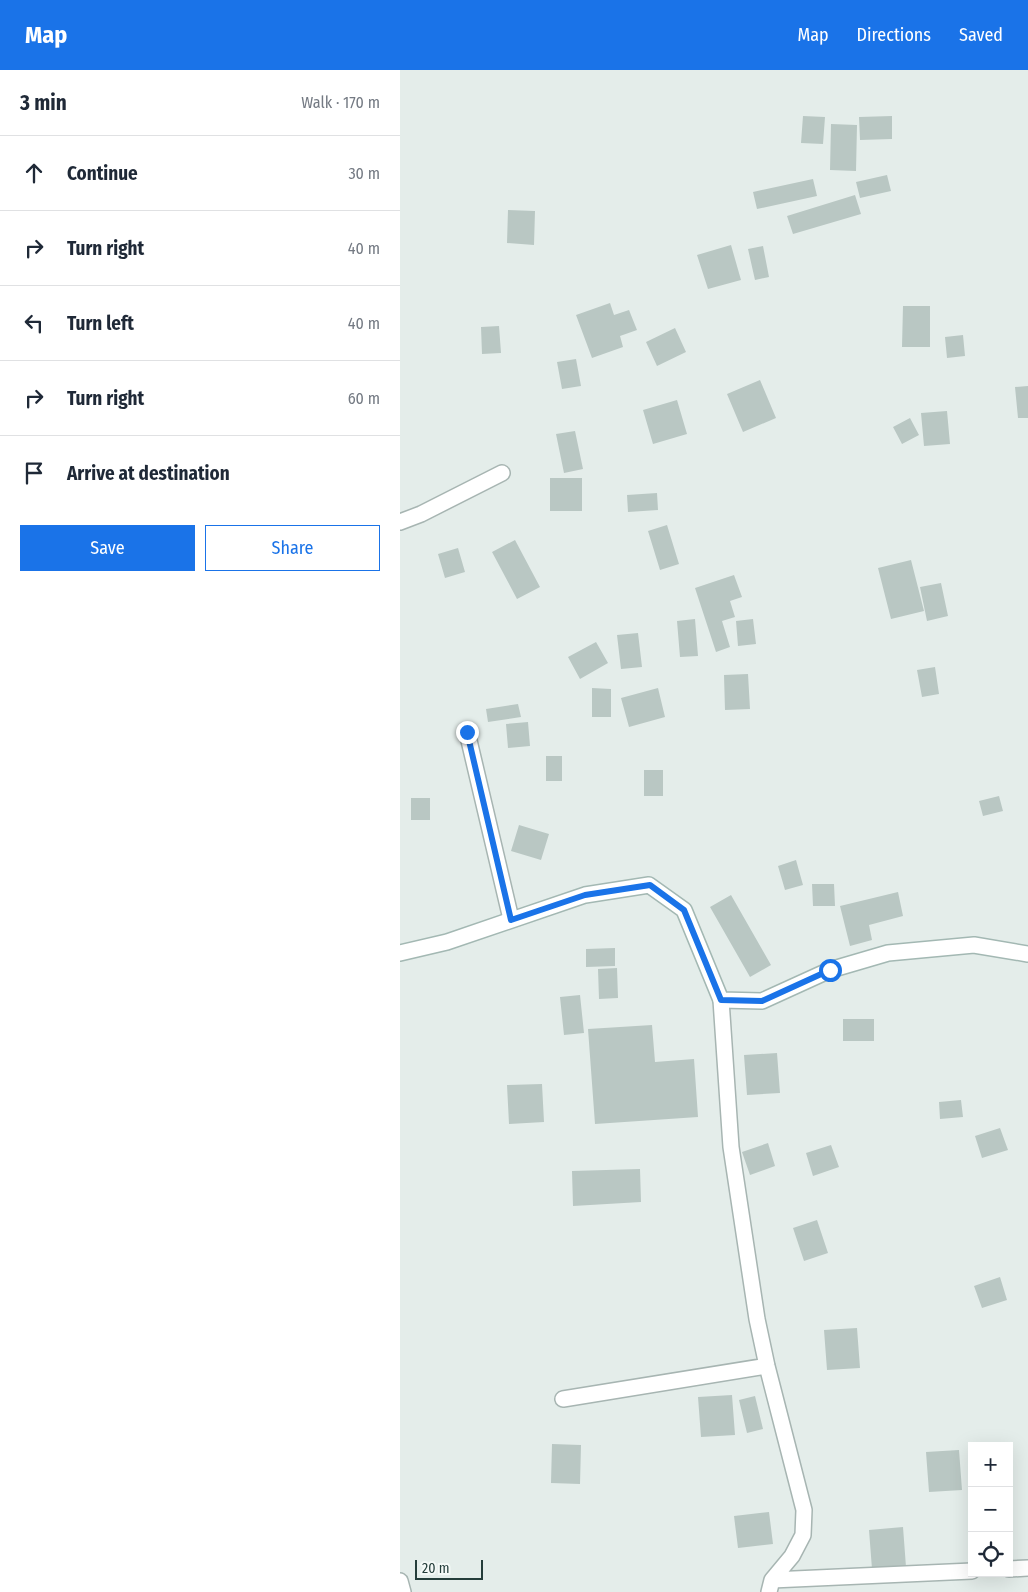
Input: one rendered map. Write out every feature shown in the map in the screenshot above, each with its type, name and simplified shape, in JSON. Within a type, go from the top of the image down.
[{"type":"street","points":[[400,522],[421,514],[502,473]]},
{"type":"street","points":[[467,732],[511,920]]},
{"type":"street","points":[[400,953],[447,942],[585,895],[650,885],[684,910],[721,1000],[731,1147],[757,1319],[767,1366],[804,1510],[803,1535],[792,1556],[771,1586]]},
{"type":"street","points":[[721,1000],[762,1001],[830,970],[888,953],[974,945],[1028,954]]},
{"type":"street","points":[[563,1399],[767,1366]]},
{"type":"street","points":[[1013,1569],[1028,1568]]},
{"type":"street","points":[[771,1586],[968,1571]]},
{"type":"street","points":[[400,1581],[403,1592]]},
{"type":"building","points":[[803,116],[825,117],[823,144],[801,143]]},
{"type":"building","points":[[892,116],[892,139],[860,140],[859,117]]},
{"type":"building","points":[[831,124],[857,125],[856,171],[830,170]]},
{"type":"building","points":[[887,175],[891,191],[860,198],[856,182]]},
{"type":"building","points":[[813,179],[817,196],[757,209],[753,192]]},
{"type":"building","points":[[855,195],[861,214],[793,234],[787,216]]},
{"type":"building","points":[[508,210],[535,211],[534,245],[507,243]]},
{"type":"building","points":[[731,245],[741,280],[708,289],[697,255]]},
{"type":"building","points":[[763,246],[769,277],[755,280],[748,249]]},
{"type":"building","points":[[610,303],[614,315],[629,310],[637,330],[620,336],[623,347],[592,358],[576,315]]},
{"type":"building","points":[[903,306],[930,306],[930,347],[902,347]]},
{"type":"building","points":[[499,326],[501,353],[482,354],[481,327]]},
{"type":"building","points":[[675,328],[686,352],[657,366],[646,342]]},
{"type":"building","points":[[963,335],[965,356],[947,358],[945,337]]},
{"type":"building","points":[[576,359],[581,386],[562,389],[557,362]]},
{"type":"building","points":[[760,380],[776,418],[743,432],[727,394]]},
{"type":"building","points":[[1028,386],[1028,418],[1018,418],[1015,387]]},
{"type":"building","points":[[677,400],[687,434],[653,444],[643,410]]},
{"type":"building","points":[[947,411],[950,444],[924,446],[921,413]]},
{"type":"building","points":[[910,418],[919,435],[902,444],[893,427]]},
{"type":"building","points":[[575,431],[583,469],[564,473],[556,434]]},
{"type":"building","points":[[550,478],[582,478],[582,511],[550,511]]},
{"type":"building","points":[[657,493],[658,510],[628,512],[627,495]]},
{"type":"building","points":[[667,525],[679,564],[660,570],[648,531]]},
{"type":"building","points":[[515,540],[540,587],[517,599],[492,552]]},
{"type":"building","points":[[458,548],[465,572],[445,578],[438,554]]},
{"type":"building","points":[[911,560],[924,611],[891,619],[878,568]]},
{"type":"building","points":[[734,575],[742,597],[730,601],[735,617],[722,621],[730,647],[716,652],[695,588]]},
{"type":"building","points":[[941,583],[948,616],[927,621],[920,587]]},
{"type":"building","points":[[695,619],[698,656],[680,657],[677,621]]},
{"type":"building","points":[[753,619],[756,644],[738,646],[736,621]]},
{"type":"building","points":[[638,633],[642,667],[621,669],[617,635]]},
{"type":"building","points":[[596,642],[608,663],[580,679],[568,657]]},
{"type":"building","points":[[935,667],[939,694],[922,697],[917,670]]},
{"type":"building","points":[[748,674],[750,709],[725,710],[724,675]]},
{"type":"building","points":[[592,688],[611,689],[611,717],[592,717]]},
{"type":"building","points":[[658,688],[665,717],[629,727],[621,698]]},
{"type":"building","points":[[518,704],[521,717],[488,722],[486,709]]},
{"type":"building","points":[[528,722],[530,746],[508,748],[506,724]]},
{"type":"building","points":[[546,756],[562,756],[562,781],[546,781]]},
{"type":"building","points":[[644,770],[663,770],[663,796],[644,796]]},
{"type":"building","points":[[999,796],[1003,811],[983,816],[979,801]]},
{"type":"building","points":[[411,798],[430,798],[430,820],[411,820]]},
{"type":"building","points":[[519,825],[549,834],[541,860],[511,851]]},
{"type":"building","points":[[796,860],[803,885],[785,890],[778,866]]},
{"type":"building","points":[[812,884],[834,884],[835,906],[813,906]]},
{"type":"building","points":[[898,892],[903,916],[869,925],[872,940],[850,946],[840,906]]},
{"type":"building","points":[[731,895],[771,965],[750,977],[710,907]]},
{"type":"building","points":[[615,948],[615,966],[586,967],[586,949]]},
{"type":"building","points":[[617,968],[618,998],[599,999],[598,969]]},
{"type":"building","points":[[580,995],[584,1033],[564,1035],[560,997]]},
{"type":"building","points":[[843,1019],[874,1019],[874,1041],[843,1041]]},
{"type":"building","points":[[652,1025],[655,1062],[694,1059],[698,1117],[595,1124],[588,1029]]},
{"type":"building","points":[[777,1053],[780,1093],[747,1095],[744,1055]]},
{"type":"building","points":[[542,1084],[544,1122],[509,1124],[507,1085]]},
{"type":"building","points":[[961,1100],[963,1117],[940,1119],[939,1102]]},
{"type":"building","points":[[1000,1128],[1008,1150],[982,1158],[975,1136]]},
{"type":"building","points":[[768,1143],[775,1166],[750,1175],[742,1152]]},
{"type":"building","points":[[831,1145],[839,1167],[813,1176],[806,1153]]},
{"type":"building","points":[[640,1169],[641,1202],[573,1206],[572,1171]]},
{"type":"building","points":[[817,1220],[828,1253],[804,1261],[793,1228]]},
{"type":"building","points":[[1000,1277],[1007,1300],[982,1308],[974,1286]]},
{"type":"building","points":[[857,1328],[860,1368],[827,1370],[824,1330]]},
{"type":"building","points":[[732,1395],[735,1435],[701,1437],[698,1397]]},
{"type":"building","points":[[755,1396],[763,1429],[747,1433],[739,1400]]},
{"type":"building","points":[[552,1444],[581,1445],[580,1484],[551,1483]]},
{"type":"building","points":[[959,1450],[962,1490],[929,1492],[926,1452]]},
{"type":"building","points":[[769,1512],[773,1544],[738,1548],[734,1516]]},
{"type":"building","points":[[903,1527],[906,1567],[872,1569],[869,1530]]},
{"type":"route","points":[[467,732],[511,920],[585,895],[650,885],[684,910],[721,1000],[762,1001],[830,970]]}]
